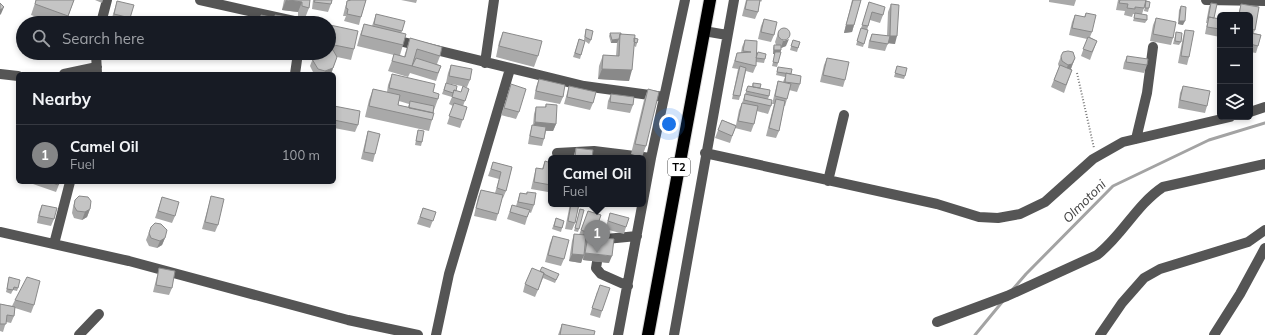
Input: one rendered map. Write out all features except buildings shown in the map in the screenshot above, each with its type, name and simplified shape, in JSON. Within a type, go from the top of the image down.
[{"type":"highway","name":"T2","points":[[648,335],[710,0]]},
{"type":"street","points":[[103,16],[108,0]]},
{"type":"street","points":[[200,0],[272,16]]},
{"type":"street","points":[[485,62],[494,0]]},
{"type":"street","points":[[646,189],[685,0]]},
{"type":"street","points":[[674,335],[734,0]]},
{"type":"street","points":[[1206,0],[1265,1]]},
{"type":"street","points":[[704,31],[727,35]]},
{"type":"street","points":[[378,36],[584,86],[664,97]]},
{"type":"street","points":[[1136,139],[1147,93],[1153,47]]},
{"type":"street","points":[[86,72],[97,71],[96,60]]},
{"type":"street","points":[[295,72],[297,60]]},
{"type":"street","points":[[436,335],[449,274],[510,69]]},
{"type":"street","points":[[0,74],[16,76]]},
{"type":"street","points":[[1253,111],[1265,107]]},
{"type":"street","points":[[828,181],[844,115]]},
{"type":"street","points":[[706,153],[937,204],[979,217],[998,218],[1020,214],[1045,202],[1096,157],[1123,142],[1217,120]]},
{"type":"street","points":[[557,153],[594,151],[627,155]]},
{"type":"street","points":[[646,157],[652,158]]},
{"type":"street","points":[[937,322],[1007,296],[1097,255],[1107,247],[1152,195],[1163,187],[1265,164]]},
{"type":"street","points":[[54,244],[69,184]]},
{"type":"street","points":[[618,335],[643,207]]},
{"type":"street","points":[[1100,335],[1122,303],[1144,278],[1160,269],[1248,242],[1265,230]]},
{"type":"street","points":[[0,232],[129,261],[348,320],[418,335]]},
{"type":"street","points":[[600,245],[606,239],[637,236]]},
{"type":"street","points":[[1214,335],[1240,294],[1265,248]]},
{"type":"street","points":[[597,262],[596,268],[601,274],[628,286]]},
{"type":"street","points":[[79,335],[99,314]]},
{"type":"path","points":[[1077,74],[1096,157]]},
{"type":"waterway","name":"Olmotoni","points":[[1013,289],[1113,186],[1209,140],[1265,123]]},
{"type":"waterway","name":"Olmotoni","points":[[975,335],[1003,301]]},
{"type":"place","name":"Camel Oil","points":[[597,253]]}]
